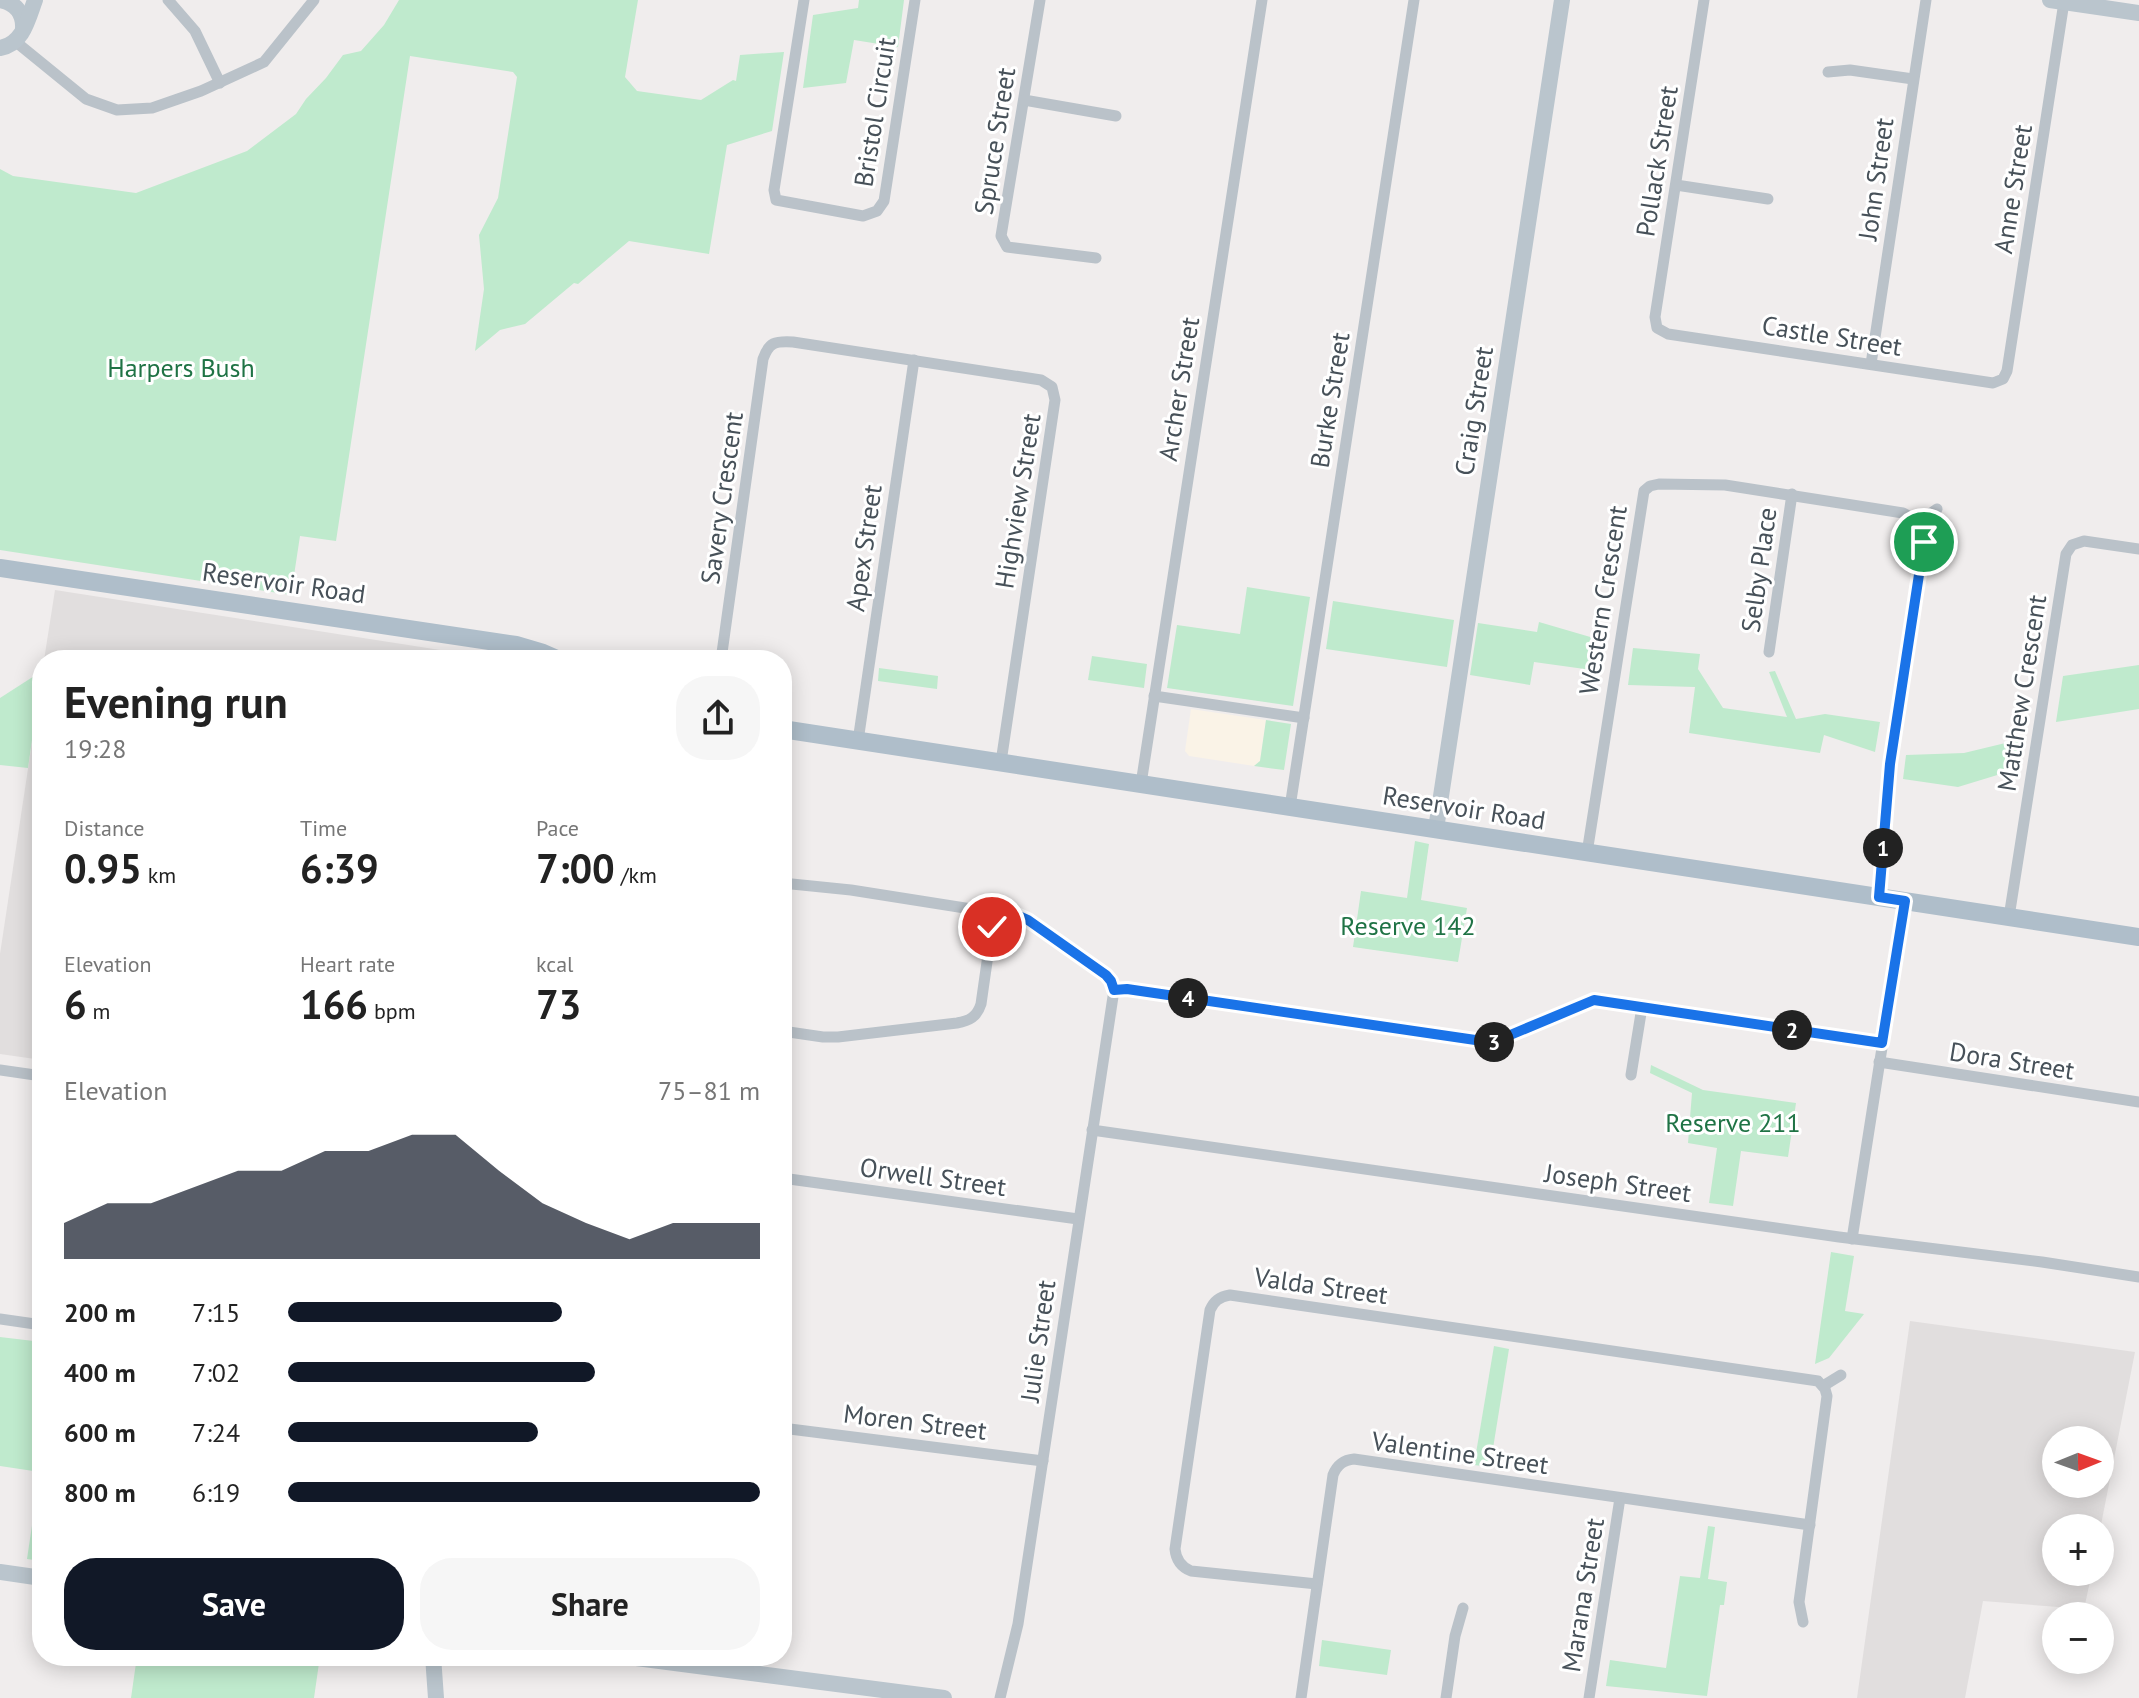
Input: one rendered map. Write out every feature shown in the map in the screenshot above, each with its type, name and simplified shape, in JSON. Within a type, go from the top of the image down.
[{"type":"main road","name":"Reservoir Road","points":[[0,568],[479,639],[528,650]]},
{"type":"main road","name":"Reservoir Road","points":[[792,731],[2139,937]]},
{"type":"street","points":[[0,0],[17,7],[21,14],[10,44]]},
{"type":"street","points":[[10,44],[35,0]]},
{"type":"street","points":[[168,0],[195,31],[220,83]]},
{"type":"street","points":[[10,44],[86,99],[117,110],[152,108],[220,83],[264,62],[314,0]]},
{"type":"street","name":"Bristol Circuit","points":[[804,0],[774,190],[776,200],[863,216],[877,211],[884,201],[915,0]]},
{"type":"street","name":"Spruce Street","points":[[1040,0],[1001,236],[1007,247],[1096,258]]},
{"type":"street","name":"Archer Street","points":[[1141,784],[1262,0]]},
{"type":"street","name":"Burke Street","points":[[1290,807],[1414,0]]},
{"type":"street","name":"Craig Street","points":[[1436,829],[1562,0]]},
{"type":"street","name":"Pollack Street","points":[[1657,328],[1655,317],[1704,0]]},
{"type":"street","name":"John Street","points":[[1871,364],[1926,0]]},
{"type":"street","points":[[2064,1],[2139,13]]},
{"type":"street","name":"Anne Street","points":[[2001,380],[2007,371],[2064,1]]},
{"type":"street","points":[[1828,72],[1850,70],[1913,79]]},
{"type":"street","points":[[1024,100],[1116,116]]},
{"type":"street","points":[[1676,185],[1768,199]]},
{"type":"street","name":"Castle Street","points":[[1657,328],[1668,334],[1990,383],[2001,380]]},
{"type":"street","name":"Highview Street","points":[[772,344],[793,342],[914,360],[1041,380],[1052,387],[1055,400],[1001,762]]},
{"type":"street","name":"Savery Crescent","points":[[722,650],[763,359],[772,344]]},
{"type":"street","name":"Apex Street","points":[[858,741],[914,360]]},
{"type":"street","name":"Western Crescent","points":[[1587,853],[1644,491],[1659,484],[1725,485],[1896,511],[1917,523]]},
{"type":"street","name":"Selby Place","points":[[1769,652],[1792,494]]},
{"type":"street","points":[[1879,897],[1890,764],[1923,547],[1923,536],[1917,523],[1937,509]]},
{"type":"street","name":"Matthew Crescent","points":[[2009,917],[2066,554],[2072,545],[2084,541],[2139,549]]},
{"type":"street","points":[[1154,696],[1304,718]]},
{"type":"street","points":[[792,884],[1019,916],[1106,975],[1114,990],[1127,989],[1492,1042],[1592,1000],[1882,1043]]},
{"type":"street","points":[[1852,1239],[1905,901]]},
{"type":"street","points":[[792,1032],[838,1037],[971,1019],[981,1004],[994,913]]},
{"type":"street","name":"Julie Street","points":[[1000,1698],[1018,1624],[1114,990]]},
{"type":"street","points":[[1631,1075],[1642,1007]]},
{"type":"street","name":"Dora Street","points":[[1879,1062],[2139,1102]]},
{"type":"street","points":[[0,1070],[32,1075]]},
{"type":"street","name":"Joseph Street","points":[[1092,1130],[2139,1277]]},
{"type":"street","name":"Orwell Street","points":[[792,1179],[1078,1219]]},
{"type":"street","name":"Valda Street","points":[[1317,1584],[1191,1571],[1176,1558],[1210,1310],[1220,1298],[1230,1295],[1814,1380],[1823,1386]]},
{"type":"street","points":[[0,1319],[32,1324]]},
{"type":"street","points":[[1803,1622],[1799,1602],[1827,1396],[1823,1386],[1841,1375]]},
{"type":"street","name":"Moren Street","points":[[792,1429],[1043,1461]]},
{"type":"street","name":"Valentine Street","points":[[1301,1698],[1333,1475],[1339,1465],[1347,1460],[1810,1525]]},
{"type":"street","name":"Marana Street","points":[[1589,1698],[1620,1498]]},
{"type":"street","points":[[0,1572],[32,1577]]},
{"type":"street","points":[[1446,1698],[1455,1636],[1463,1608]]},
{"type":"street","points":[[434,1666],[436,1694]]},
{"type":"street","points":[[436,1694],[442,1666]]},
{"type":"street","points":[[698,1666],[944,1698]]},
{"type":"shaded area","points":[[55,590],[440,650],[46,650]]},
{"type":"shaded area","points":[[1191,709],[1266,720],[1260,761],[1254,766],[1189,756],[1185,751]]},
{"type":"shaded area","points":[[32,742],[32,1059],[0,1054],[0,954]]},
{"type":"shaded area","points":[[1910,1321],[2135,1352],[2114,1459],[2114,1426],[2042,1426],[2042,1498],[2106,1498],[2103,1514],[2042,1514],[2042,1586],[2089,1586],[2086,1602],[2042,1602],[2042,1606],[1983,1601],[1965,1698],[1857,1698]]},
{"type":"green space","name":"Harpers Bush","points":[[399,0],[638,0],[625,77],[637,91],[701,100],[736,81],[740,55],[784,52],[772,131],[727,145],[709,254],[629,241],[525,324],[500,330],[475,351],[484,289],[479,235],[498,198],[517,77],[513,72],[410,56],[336,541],[300,536],[291,595],[0,550],[0,169],[13,176],[136,193],[247,151],[296,114],[343,55],[361,51],[384,25]]},
{"type":"green space","points":[[859,0],[904,0],[898,47],[854,40],[846,83],[803,88],[813,15],[858,8]]},
{"type":"green space","points":[[1247,587],[1310,597],[1293,706],[1167,688],[1177,625],[1240,634]]},
{"type":"green space","points":[[1333,601],[1454,620],[1447,667],[1326,649]]},
{"type":"green space","points":[[1539,622],[1604,641],[1599,671],[1534,662],[1530,685],[1470,675],[1478,623],[1537,632]]},
{"type":"green space","points":[[1633,648],[1700,654],[1698,669],[1723,708],[1787,717],[1769,672],[1775,671],[1796,719],[1825,714],[1880,722],[1875,752],[1824,735],[1820,753],[1689,733],[1695,687],[1628,685]]},
{"type":"green space","points":[[1092,656],[1147,664],[1144,688],[1088,680]]},
{"type":"green space","points":[[2139,665],[2139,709],[2056,722],[2063,676]]},
{"type":"green space","points":[[879,668],[938,676],[937,689],[878,681]]},
{"type":"green space","points":[[32,677],[32,740],[28,768],[0,765],[0,698]]},
{"type":"green space","points":[[1266,720],[1291,724],[1284,770],[1254,766],[1260,761]]},
{"type":"green space","points":[[2022,739],[2017,769],[1958,787],[1903,779],[1906,755],[1964,753]]},
{"type":"green space","name":"Reserve 142","points":[[1415,841],[1429,844],[1421,900],[1467,908],[1458,962],[1353,947],[1361,891],[1407,898]]},
{"type":"green space","name":"Reserve 211","points":[[1651,1065],[1703,1090],[1796,1103],[1788,1157],[1741,1151],[1733,1206],[1709,1203],[1717,1148],[1688,1143],[1692,1093],[1650,1073]]},
{"type":"green space","points":[[1831,1252],[1854,1256],[1845,1311],[1864,1314],[1829,1358],[1815,1364]]},
{"type":"green space","points":[[0,1337],[32,1341],[32,1471],[0,1466]]},
{"type":"green space","points":[[1494,1346],[1509,1349],[1490,1467],[1474,1465]]},
{"type":"green space","points":[[32,1526],[32,1560],[27,1559]]},
{"type":"green space","points":[[1708,1526],[1715,1527],[1708,1579],[1727,1582],[1724,1605],[1720,1605],[1707,1696],[1606,1686],[1610,1660],[1666,1668],[1680,1576],[1700,1578]]},
{"type":"green space","points":[[1322,1640],[1391,1650],[1387,1675],[1319,1666]]},
{"type":"green space","points":[[136,1666],[319,1666],[314,1698],[131,1698]]},
{"type":"route","points":[[992,927],[994,913],[1028,920],[1106,975],[1114,990],[1127,989],[1489,1042],[1594,1000],[1882,1043],[1905,901],[1879,897],[1890,764],[1924,542]]}]
